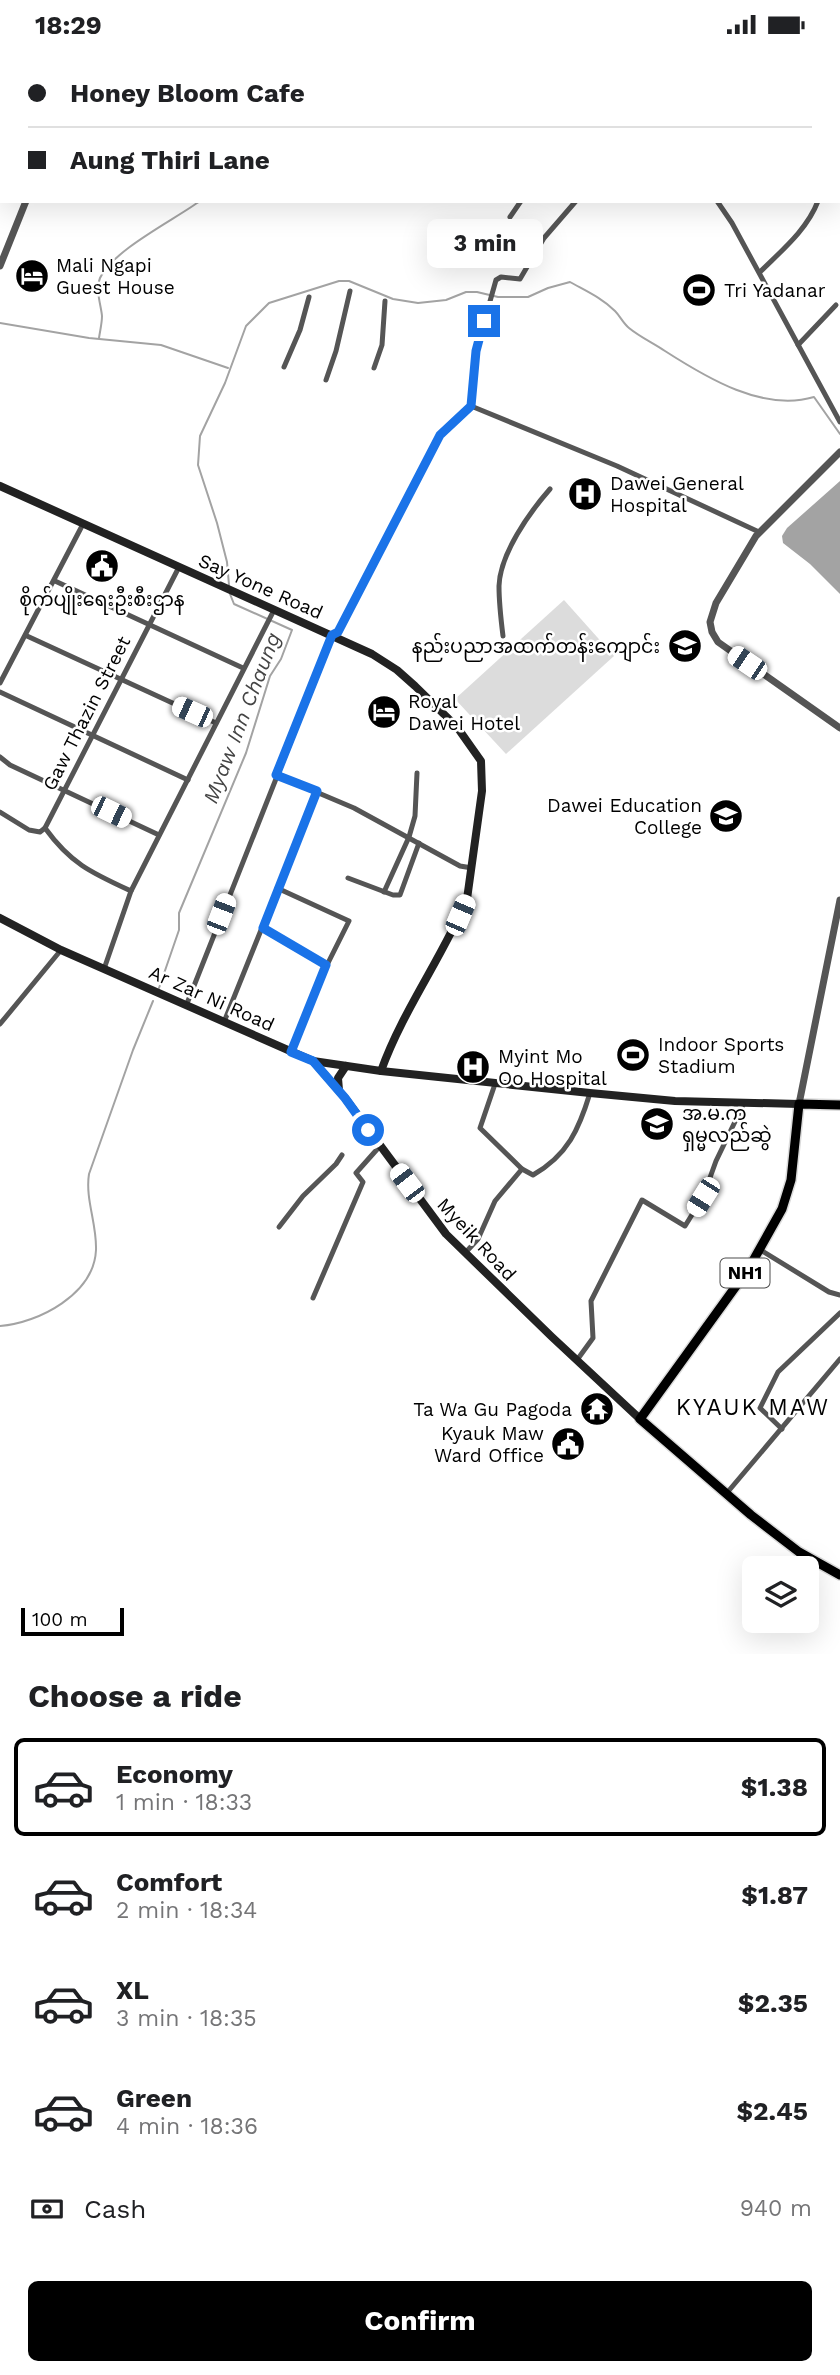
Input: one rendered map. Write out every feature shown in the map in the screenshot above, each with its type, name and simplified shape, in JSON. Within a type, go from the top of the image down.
[{"type":"highway","name":"Ar Zar Ni Road","points":[[799,1104],[840,1105]]},
{"type":"highway","name":"NH1","points":[[640,1419],[732,1292],[782,1209],[791,1180],[799,1104]]},
{"type":"highway","points":[[640,1419],[726,1494],[799,1552],[840,1575]]},
{"type":"main road","name":"Say Yone Road","points":[[0,486],[372,654],[397,670],[457,727],[481,761],[482,791],[467,899],[402,1021],[381,1071]]},
{"type":"main road","name":"Ar Zar Ni Road","points":[[0,918],[61,950],[313,1061],[495,1084],[675,1101],[799,1104]]},
{"type":"main road","name":"Myeik Road","points":[[313,1061],[338,1090],[446,1234],[576,1361],[640,1419]]},
{"type":"main road","points":[[338,1090],[338,1079],[346,1066]]},
{"type":"street","points":[[0,266],[25,203]]},
{"type":"street","points":[[510,217],[520,203]]},
{"type":"street","points":[[186,1006],[332,635],[338,632],[440,435],[471,406],[476,351],[496,280],[501,277],[520,279],[544,238],[574,203]]},
{"type":"street","points":[[718,203],[760,272],[840,422]]},
{"type":"street","points":[[760,272],[789,244],[817,203]]},
{"type":"street","points":[[326,380],[337,351],[351,291]]},
{"type":"street","points":[[284,367],[300,330],[309,297]]},
{"type":"street","points":[[374,368],[382,345],[385,301]]},
{"type":"street","points":[[798,345],[836,305]]},
{"type":"street","points":[[471,406],[617,466],[759,532]]},
{"type":"street","points":[[840,453],[759,532],[716,603],[710,622],[718,642],[840,728]]},
{"type":"street","points":[[503,636],[499,584],[504,564],[533,509],[550,489]]},
{"type":"street","points":[[0,683],[27,636],[83,524]]},
{"type":"street","name":"Gaw Thazin Street","points":[[45,828],[179,567]]},
{"type":"street","points":[[55,581],[243,668]]},
{"type":"street","points":[[104,969],[131,891],[274,610]]},
{"type":"street","points":[[27,636],[216,723]]},
{"type":"street","points":[[0,667],[7,670]]},
{"type":"street","points":[[0,692],[188,780]]},
{"type":"street","points":[[0,757],[10,765],[159,835]]},
{"type":"street","points":[[384,892],[409,837],[415,816],[417,773]]},
{"type":"street","points":[[276,775],[354,808],[460,866],[473,868]]},
{"type":"street","points":[[224,1022],[317,791]]},
{"type":"street","points":[[0,812],[29,830],[40,832],[45,828],[59,846],[86,870],[131,891]]},
{"type":"street","points":[[348,878],[384,892],[400,895],[419,843]]},
{"type":"street","points":[[277,888],[349,921],[326,965],[291,1052]]},
{"type":"street","points":[[799,1104],[840,899]]},
{"type":"street","points":[[263,928],[326,965]]},
{"type":"street","points":[[0,1024],[61,950]]},
{"type":"street","points":[[495,1084],[480,1128],[522,1169],[533,1175],[562,1152],[579,1129],[590,1093]]},
{"type":"street","points":[[576,1361],[593,1338],[591,1301],[642,1200],[685,1226],[703,1197],[716,1161],[744,1103]]},
{"type":"street","points":[[313,1298],[363,1182],[356,1173],[380,1146]]},
{"type":"street","points":[[279,1227],[303,1196],[342,1155]]},
{"type":"street","points":[[466,1252],[478,1239],[495,1201],[522,1169]]},
{"type":"street","points":[[760,1249],[829,1292],[840,1295]]},
{"type":"street","points":[[782,1429],[760,1408],[778,1373],[840,1313]]},
{"type":"street","points":[[726,1494],[840,1359]]},
{"type":"shaded area","points":[[840,481],[840,594],[810,564],[783,543],[782,536],[787,528]]},
{"type":"shaded area","points":[[564,600],[614,656],[506,754],[455,699]]},
{"type":"waterway","points":[[99,338],[102,316],[98,287],[107,267],[130,246],[197,203]]},
{"type":"waterway","name":"Myaw Inn Chaung","points":[[229,585],[227,562],[217,523],[198,465],[200,436],[225,383],[246,326],[269,303],[339,281],[349,281],[393,299],[418,303],[446,300],[466,292],[498,297],[528,297],[570,282],[605,302],[638,334],[699,372],[736,390],[775,400],[814,397],[840,434]]},
{"type":"waterway","points":[[0,323],[89,338],[161,345],[228,368]]},
{"type":"waterway","name":"Myaw Inn Chaung","points":[[159,988],[179,930],[179,913],[246,753],[270,676],[281,659],[292,630],[234,604],[230,594]]},
{"type":"waterway","name":"Myaw Inn Chaung","points":[[0,1326],[31,1319],[62,1303],[86,1280],[93,1266],[96,1240],[89,1174],[153,1001]]},
{"type":"place","name":"Mali Ngapi Guest House","points":[[32,276]]},
{"type":"place","name":"Tri Yadanar","points":[[699,290]]},
{"type":"place","name":"Dawei General Hospital","points":[[585,494]]},
{"type":"place","name":"စိုက်ပျိုးရေးဦးစီးဌာန","points":[[102,566]]},
{"type":"place","name":"နည်းပညာအထက်တန်းကျောင်း","points":[[685,646]]},
{"type":"place","name":"Royal Dawei Hotel","points":[[384,712]]},
{"type":"place","name":"Dawei Education College","points":[[726,816]]},
{"type":"place","name":"Indoor Sports Stadium","points":[[633,1055]]},
{"type":"place","name":"Myint Mo Oo Hospital","points":[[473,1067]]},
{"type":"place","name":"အ.မ.က ရှမ္မလည်ဆွဲ","points":[[657,1124]]},
{"type":"place","name":"Ta Wa Gu Pagoda","points":[[597,1409]]},
{"type":"place","name":"Kyauk Maw Ward Office","points":[[568,1444]]},
{"type":"district","name":"KYAUK MAW","points":[[753,1407]]},
{"type":"route","points":[[368,1130],[313,1061],[291,1052],[326,965],[263,928],[317,791],[276,775],[332,635],[338,632],[440,435],[471,406],[476,351],[484,321]]}]
